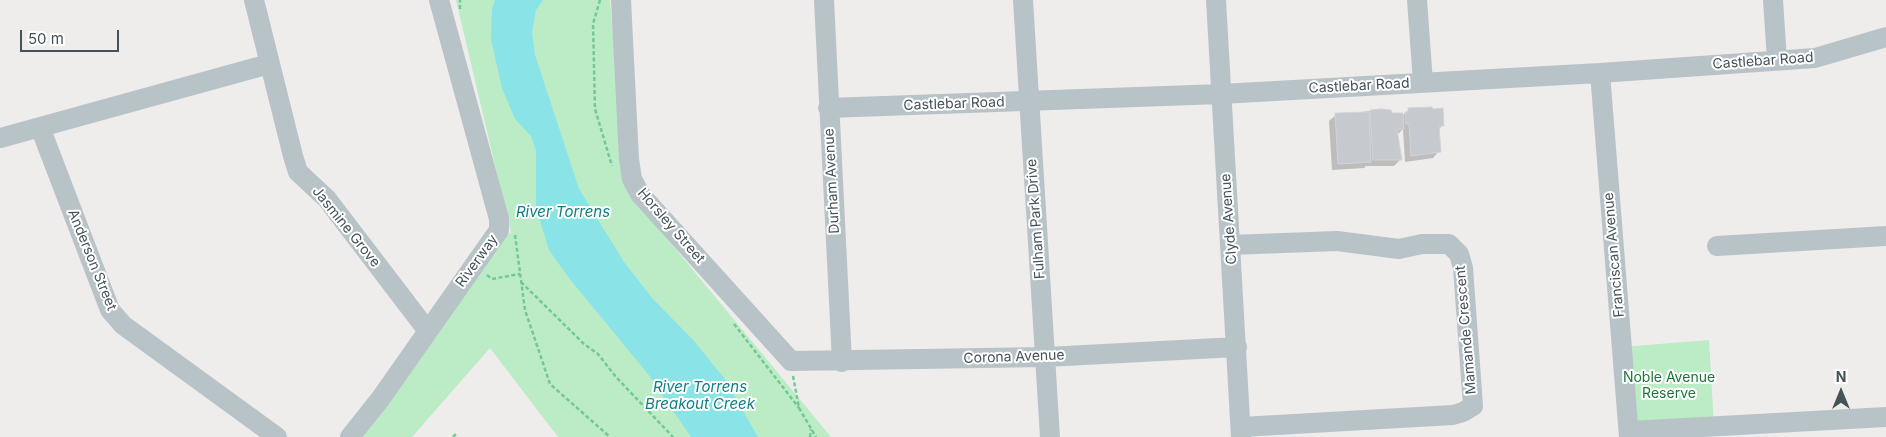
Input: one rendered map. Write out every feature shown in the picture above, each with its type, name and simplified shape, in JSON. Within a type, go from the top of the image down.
[{"type":"street","name":"Jasmine Grove","points":[[254,0],[298,172],[327,199],[427,330]]},
{"type":"street","name":"Riverway","points":[[350,437],[381,398],[499,230],[499,218],[439,0]]},
{"type":"street","name":"Horsley Street","points":[[621,0],[629,159],[632,179],[640,194],[791,361]]},
{"type":"street","name":"Durham Avenue","points":[[824,0],[842,362]]},
{"type":"street","name":"Fulham Park Drive","points":[[1023,0],[1050,437]]},
{"type":"street","name":"Clyde Avenue","points":[[1216,0],[1241,432]]},
{"type":"street","points":[[1417,0],[1423,82]]},
{"type":"street","points":[[1773,0],[1778,60]]},
{"type":"street","name":"Castlebar Road","points":[[828,108],[1221,94],[1600,73],[1815,58],[1886,37]]},
{"type":"street","points":[[0,138],[269,64]]},
{"type":"street","name":"Franciscan Avenue","points":[[1600,73],[1629,434]]},
{"type":"street","name":"Anderson Street","points":[[40,127],[110,310],[123,325],[277,437]]},
{"type":"street","points":[[1717,246],[1886,236]]},
{"type":"street","name":"Mamande Crescent","points":[[1230,245],[1337,241],[1399,249],[1422,244],[1449,244],[1458,254],[1463,268],[1473,406],[1453,415],[1241,432]]},
{"type":"street","name":"Corona Avenue","points":[[791,361],[842,362],[1046,357],[1237,346]]},
{"type":"street","points":[[1629,434],[1838,428],[1886,417]]},
{"type":"path","points":[[473,266],[492,279],[520,274]]},
{"type":"path","points":[[521,282],[584,344],[598,354],[616,377],[673,437]]},
{"type":"path","points":[[791,361],[799,408],[816,437]]},
{"type":"path","points":[[810,437],[811,429]]},
{"type":"green space","points":[[456,0],[610,0],[626,189],[831,437],[558,437],[490,348],[412,437],[363,437],[505,235],[511,233]]},
{"type":"green space","name":"Noble Avenue Reserve","points":[[1709,340],[1714,426],[1629,431],[1622,347]]},
{"type":"water","points":[[495,0],[543,0],[536,10],[532,32],[535,55],[579,189],[624,262],[652,298],[694,341],[724,378],[758,437],[691,437],[648,374],[569,278],[549,250],[536,207],[536,151],[531,136],[515,119],[502,88],[491,39],[492,9]]},
{"type":"building","points":[[1432,107],[1433,109],[1443,108],[1444,126],[1439,126],[1441,152],[1411,156],[1409,124],[1406,124],[1405,112],[1408,112],[1408,108]]},
{"type":"building","points":[[1370,110],[1391,110],[1392,113],[1403,113],[1404,129],[1397,130],[1402,160],[1373,160]]},
{"type":"building","points":[[1369,112],[1371,162],[1338,164],[1335,113]]},
{"type":"water label","name":"River Torrens","points":[[563,212]]},
{"type":"water label","name":"River Torrens Breakout Creek","points":[[700,396]]}]
